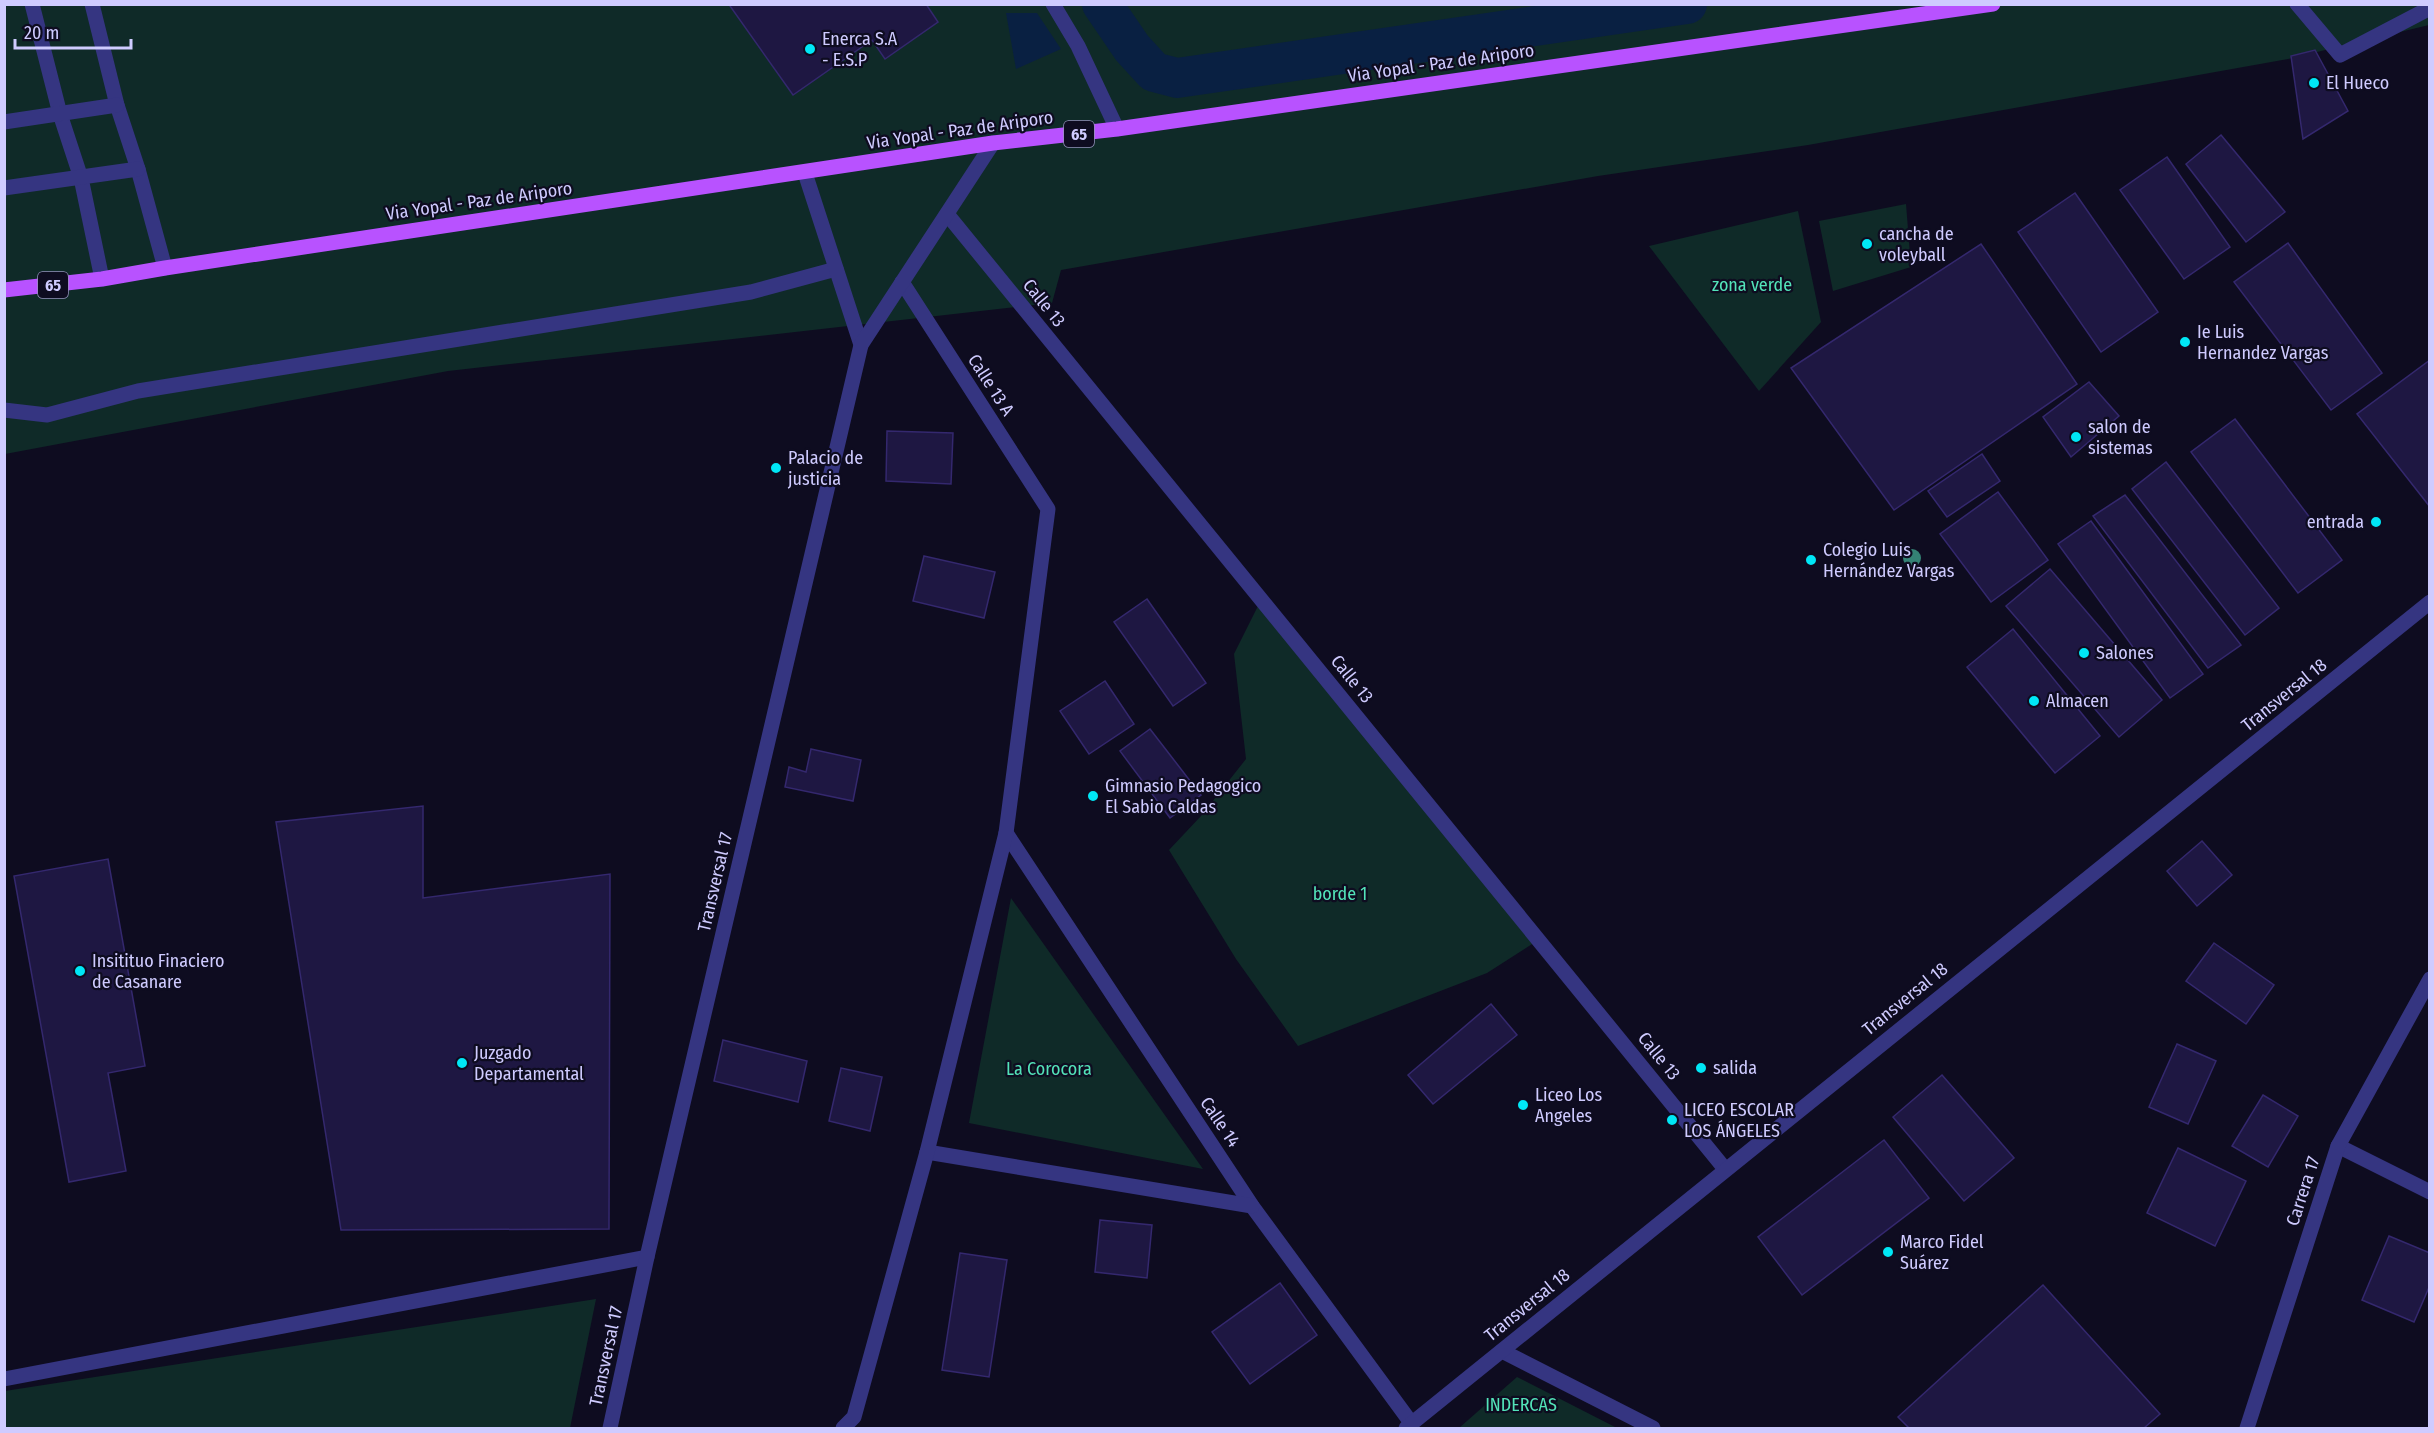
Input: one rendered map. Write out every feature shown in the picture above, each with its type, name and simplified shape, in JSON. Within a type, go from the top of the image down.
[{"type":"main road","name":"Via Yopal - Paz de Ariporo","points":[[4,290],[102,279],[993,143],[1117,129],[1993,4]]},
{"type":"street","points":[[32,4],[60,114],[81,178],[102,279]]},
{"type":"street","points":[[92,4],[117,105],[138,169],[165,268]]},
{"type":"street","points":[[1053,4],[1083,56],[1117,129]]},
{"type":"street","points":[[2297,4],[2340,55],[2430,8]]},
{"type":"street","points":[[4,122],[117,105]]},
{"type":"street","points":[[861,345],[993,143]]},
{"type":"street","points":[[4,188],[138,169]]},
{"type":"street","points":[[805,173],[861,345]]},
{"type":"street","name":"Calle 13","points":[[947,214],[1725,1169]]},
{"type":"street","points":[[4,410],[46,415],[138,391],[751,292],[836,269]]},
{"type":"street","name":"Calle 13 A","points":[[902,282],[1048,508],[1006,833]]},
{"type":"street","name":"Transversal 17","points":[[610,1428],[647,1257],[861,345]]},
{"type":"street","name":"Transversal 18","points":[[1409,1426],[2430,602]]},
{"type":"street","points":[[843,1428],[854,1417],[927,1152],[1006,833]]},
{"type":"street","name":"Calle 14","points":[[1006,833],[1252,1206],[1409,1426]]},
{"type":"street","name":"Carrera 17","points":[[2247,1428],[2338,1146],[2430,979]]},
{"type":"street","points":[[2338,1146],[2430,1192]]},
{"type":"street","points":[[927,1152],[1252,1206]]},
{"type":"street","points":[[4,1380],[647,1257]]},
{"type":"street","points":[[1502,1351],[1653,1428]]},
{"type":"green space","points":[[5,5],[2429,5],[2429,25],[2288,59],[1808,145],[1598,176],[1061,270],[1052,303],[448,371],[5,454]]},
{"type":"green space","name":"cancha de voleyball","points":[[1906,204],[1911,267],[1833,291],[1819,221]]},
{"type":"green space","name":"zona verde","points":[[1798,211],[1821,322],[1759,391],[1649,246]]},
{"type":"green space","name":"borde 1","points":[[1259,604],[1540,939],[1487,973],[1298,1046],[1236,959],[1169,850],[1201,816],[1246,759],[1234,654]]},
{"type":"green space","name":"La Corocora","points":[[1011,898],[1203,1169],[969,1123]]},
{"type":"green space","points":[[596,1299],[570,1428],[5,1428],[5,1391]]},
{"type":"green space","name":"INDERCAS","points":[[1517,1377],[1617,1428],[1459,1428]]},
{"type":"water","points":[[1006,13],[1037,13],[1061,49],[1016,69]]},
{"type":"building","name":"Enerca S.A - E.S.P","points":[[733,4],[926,4],[938,22],[885,59],[872,40],[793,95],[730,6]]},
{"type":"building","name":"El Hueco","points":[[2315,50],[2348,111],[2303,139],[2291,56]]},
{"type":"building","points":[[2221,135],[2285,212],[2246,242],[2186,164]]},
{"type":"building","points":[[2167,157],[2230,247],[2184,279],[2120,190]]},
{"type":"building","points":[[2075,193],[2158,312],[2101,352],[2018,232]]},
{"type":"building","points":[[2288,243],[2382,373],[2331,410],[2234,282]]},
{"type":"building","points":[[1981,244],[2077,384],[1894,510],[1791,368]]},
{"type":"building","points":[[2430,360],[2430,507],[2357,414]]},
{"type":"building","name":"salon de sistemas","points":[[2089,382],[2119,416],[2071,457],[2043,417]]},
{"type":"building","points":[[2235,419],[2342,560],[2298,593],[2191,452]]},
{"type":"building","points":[[887,431],[953,433],[951,484],[886,481]]},
{"type":"building","points":[[1982,454],[2000,481],[1947,517],[1928,491]]},
{"type":"building","points":[[2166,462],[2279,608],[2245,635],[2132,489]]},
{"type":"building","points":[[1998,492],[2048,560],[1991,602],[1940,534]]},
{"type":"building","points":[[2125,495],[2241,645],[2208,668],[2093,516]]},
{"type":"building","points":[[2091,521],[2203,674],[2170,698],[2058,544]]},
{"type":"building","points":[[924,556],[995,572],[984,618],[913,601]]},
{"type":"building","name":"Salones","points":[[2050,569],[2162,700],[2119,737],[2006,606]]},
{"type":"building","points":[[1147,599],[1206,683],[1173,706],[1114,622]]},
{"type":"building","name":"Almacen","points":[[2013,629],[2100,736],[2055,773],[1967,667]]},
{"type":"building","points":[[1105,681],[1134,724],[1089,754],[1060,711]]},
{"type":"building","points":[[1150,729],[1201,795],[1170,818],[1120,751]]},
{"type":"building","points":[[811,749],[861,760],[853,801],[785,787],[789,767],[806,772]]},
{"type":"building","name":"Juzgado Departamental","points":[[423,806],[423,898],[610,874],[609,1229],[341,1230],[276,822]]},
{"type":"building","points":[[2202,841],[2232,875],[2197,906],[2167,871]]},
{"type":"building","name":"Insitituo Finaciero de Casanare","points":[[108,859],[145,1066],[108,1073],[126,1171],[69,1182],[14,876]]},
{"type":"building","points":[[2214,943],[2274,985],[2246,1024],[2186,981]]},
{"type":"building","points":[[1491,1004],[1517,1035],[1433,1104],[1408,1075]]},
{"type":"building","points":[[723,1040],[807,1061],[798,1102],[714,1081]]},
{"type":"building","points":[[2177,1044],[2216,1061],[2188,1124],[2149,1107]]},
{"type":"building","points":[[841,1068],[882,1077],[870,1131],[829,1121]]},
{"type":"building","points":[[1942,1075],[2014,1158],[1964,1201],[1893,1117]]},
{"type":"building","points":[[2263,1095],[2298,1116],[2268,1167],[2232,1146]]},
{"type":"building","points":[[1884,1140],[1929,1198],[1802,1295],[1758,1237]]},
{"type":"building","points":[[2178,1148],[2246,1181],[2215,1246],[2147,1213]]},
{"type":"building","points":[[1100,1220],[1152,1225],[1147,1278],[1095,1272]]},
{"type":"building","points":[[2389,1236],[2430,1253],[2430,1285],[2414,1322],[2362,1300]]},
{"type":"building","points":[[960,1253],[1007,1260],[989,1377],[942,1370]]},
{"type":"building","points":[[1280,1283],[1317,1335],[1250,1384],[1212,1332]]},
{"type":"building","points":[[2043,1285],[2160,1414],[2144,1428],[1909,1428],[1898,1417]]},
{"type":"waterway","points":[[1102,4],[1132,48],[1154,72],[1177,78],[1687,4]]},
{"type":"place","name":"Enerca S.A - E.S.P","points":[[810,49]]},
{"type":"place","name":"El Hueco","points":[[2314,83]]},
{"type":"place","name":"cancha de voleyball","points":[[1867,244]]},
{"type":"place","name":"Ie Luis Hernandez Vargas","points":[[2185,342]]},
{"type":"place","name":"salon de sistemas","points":[[2076,437]]},
{"type":"place","name":"Palacio de justicia","points":[[776,468]]},
{"type":"place","name":"entrada","points":[[2376,522]]},
{"type":"place","name":"Colegio Luis Hernández Vargas","points":[[1811,560]]},
{"type":"place","name":"Salones","points":[[2084,653]]},
{"type":"place","name":"Almacen","points":[[2034,701]]},
{"type":"place","name":"Gimnasio Pedagogico El Sabio Caldas","points":[[1093,796]]},
{"type":"place","name":"Insitituo Finaciero de Casanare","points":[[80,971]]},
{"type":"place","name":"Juzgado Departamental","points":[[462,1063]]},
{"type":"place","name":"salida","points":[[1701,1068]]},
{"type":"place","name":"Liceo Los Angeles","points":[[1523,1105]]},
{"type":"place","name":"LICEO ESCOLAR LOS ÁNGELES","points":[[1672,1120]]},
{"type":"place","name":"Marco Fidel Suárez","points":[[1888,1252]]}]
